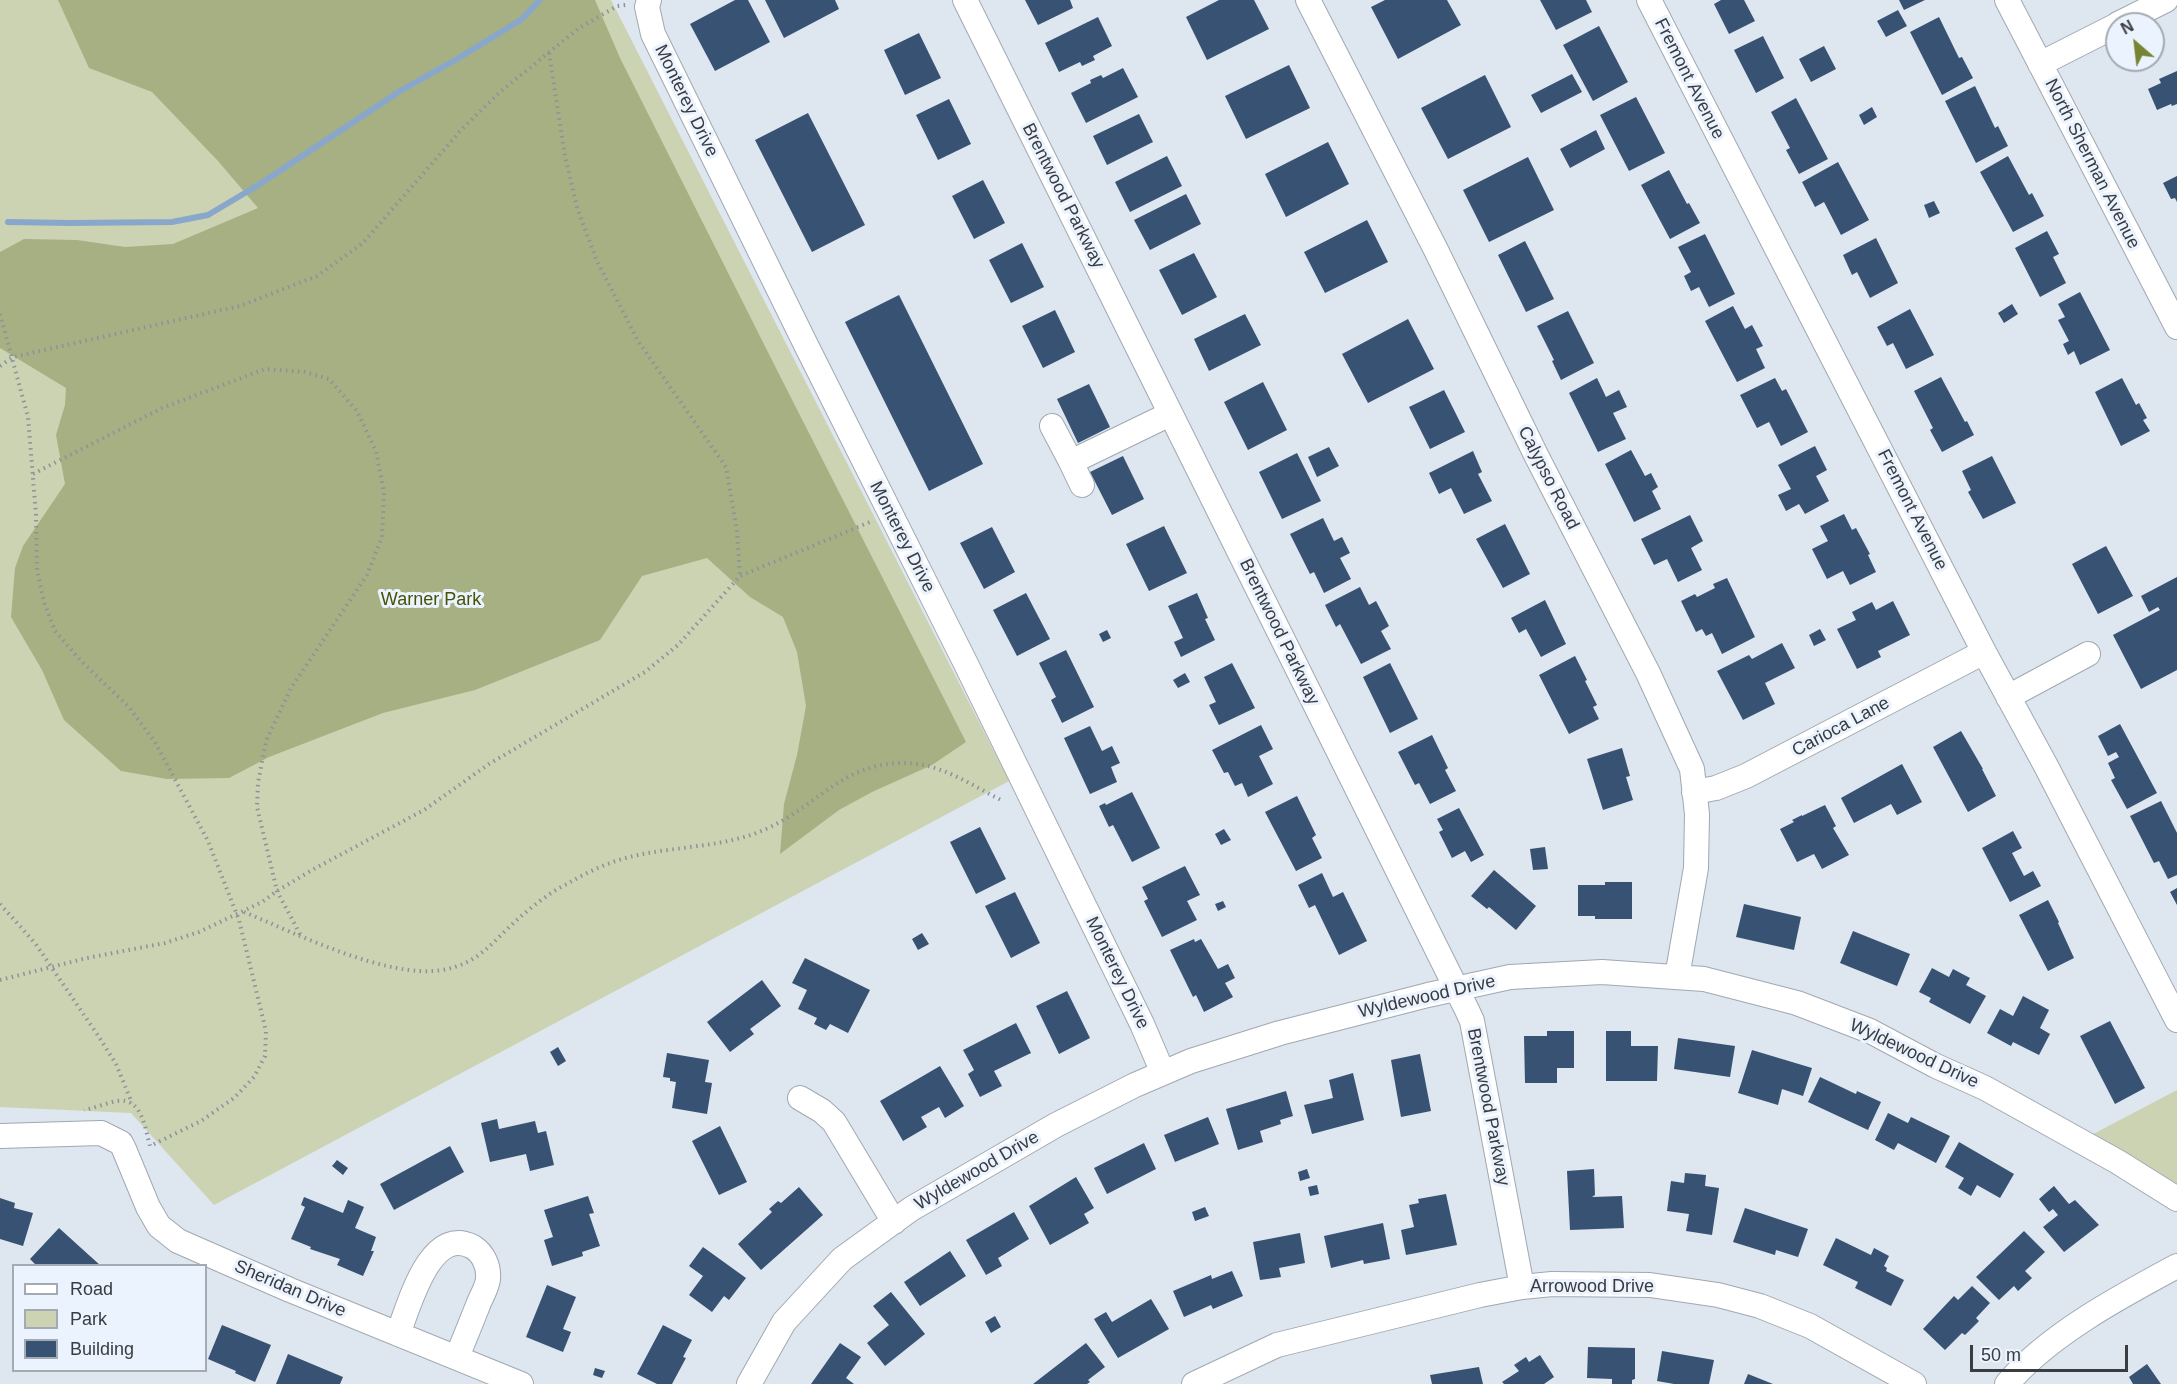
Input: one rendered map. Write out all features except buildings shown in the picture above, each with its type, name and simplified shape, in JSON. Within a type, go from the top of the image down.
[{"type":"street","name":"Brentwood Parkway","points":[[965,0],[1472,1022],[1522,1287]]},
{"type":"street","name":"Calypso Road","points":[[1308,0],[1648,674],[1692,769],[1697,814],[1696,868],[1677,977]]},
{"type":"street","name":"Fremont Avenue","points":[[1649,0],[1984,652],[2046,766],[2177,1020]]},
{"type":"street","name":"North Sherman Avenue","points":[[2007,0],[2177,327]]},
{"type":"street","points":[[2142,12],[2166,0]]},
{"type":"street","name":"Monterey Drive","points":[[639,2],[647,7],[653,33],[970,672],[1142,1024],[1163,1073]]},
{"type":"street","points":[[2040,64],[2105,31]]},
{"type":"street","points":[[1071,462],[1170,414]]},
{"type":"street","points":[[1052,426],[1082,485]]},
{"type":"street","name":"Carioca Lane","points":[[1694,792],[1716,788],[1746,776],[1984,652]]},
{"type":"street","points":[[2008,697],[2088,654]]},
{"type":"street","name":"Wyldewood Drive","points":[[749,1384],[784,1322],[842,1259],[911,1209],[1056,1125],[1191,1061],[1280,1033],[1455,989],[1522,976],[1602,972],[1704,979],[1797,1003],[1870,1031],[1936,1066],[1985,1088],[2118,1162],[2177,1198]]},
{"type":"street","points":[[800,1098],[822,1111],[834,1122],[894,1222]]},
{"type":"street","name":"Sheridan Drive","points":[[0,1136],[101,1133],[110,1136],[121,1143],[148,1208],[159,1226],[178,1241],[290,1290],[521,1384]]},
{"type":"street","points":[[398,1334],[418,1284],[433,1255],[444,1245],[466,1244],[475,1248],[482,1255],[487,1264],[488,1280],[457,1357]]},
{"type":"street","points":[[2007,1384],[2021,1367],[2086,1318],[2177,1266]]},
{"type":"street","name":"Arrowood Drive","points":[[1194,1384],[1277,1345],[1381,1318],[1522,1287],[1552,1284],[1650,1285],[1739,1300],[1810,1326],[1914,1384]]},
{"type":"path","points":[[0,366],[13,357],[240,306],[317,276],[363,243],[462,129],[500,92],[579,28],[617,6],[639,2]]},
{"type":"path","points":[[549,53],[565,156],[576,207],[596,259],[638,341],[726,467],[737,531],[740,576]]},
{"type":"path","points":[[0,315],[28,417],[37,570],[44,602],[56,631],[81,661],[128,706],[155,742],[208,841],[237,915],[266,1031],[265,1056],[254,1077],[234,1098],[201,1121],[150,1146]]},
{"type":"path","points":[[33,474],[162,408],[266,369],[304,372],[329,379],[357,411],[376,451],[384,493],[382,537],[367,575],[291,688],[266,741],[258,783],[257,807],[277,891],[301,936]]},
{"type":"path","points":[[0,980],[87,958],[165,943],[199,932],[243,912],[424,810],[489,764],[645,672],[678,645],[740,576],[891,513]]},
{"type":"path","points":[[243,912],[343,953],[404,969],[440,970],[465,964],[483,953],[520,917],[564,885],[598,867],[636,855],[731,840],[765,830],[789,817],[839,781],[863,770],[902,763],[939,768],[1003,801]]},
{"type":"path","points":[[0,904],[35,943],[116,1064],[132,1104]]},
{"type":"green space","name":"Warner Park","points":[[0,0],[611,0],[1009,781],[214,1205],[131,1113],[0,1107]]},
{"type":"green space","points":[[58,0],[595,0],[620,58],[966,742],[932,765],[872,792],[839,810],[780,854],[784,804],[797,755],[806,706],[797,652],[783,617],[750,597],[707,558],[642,576],[600,640],[475,690],[383,713],[269,757],[229,778],[167,779],[121,771],[64,720],[42,670],[11,617],[15,568],[23,546],[65,484],[56,435],[65,405],[66,388],[0,348],[0,252],[24,239],[77,240],[125,247],[173,244],[258,208],[218,161],[152,92],[89,68]]},
{"type":"green space","points":[[2177,1090],[2177,1199],[2080,1141]]},
{"type":"waterway","points":[[8,222],[172,222],[208,215],[260,184],[400,91],[522,19],[540,0]]}]
